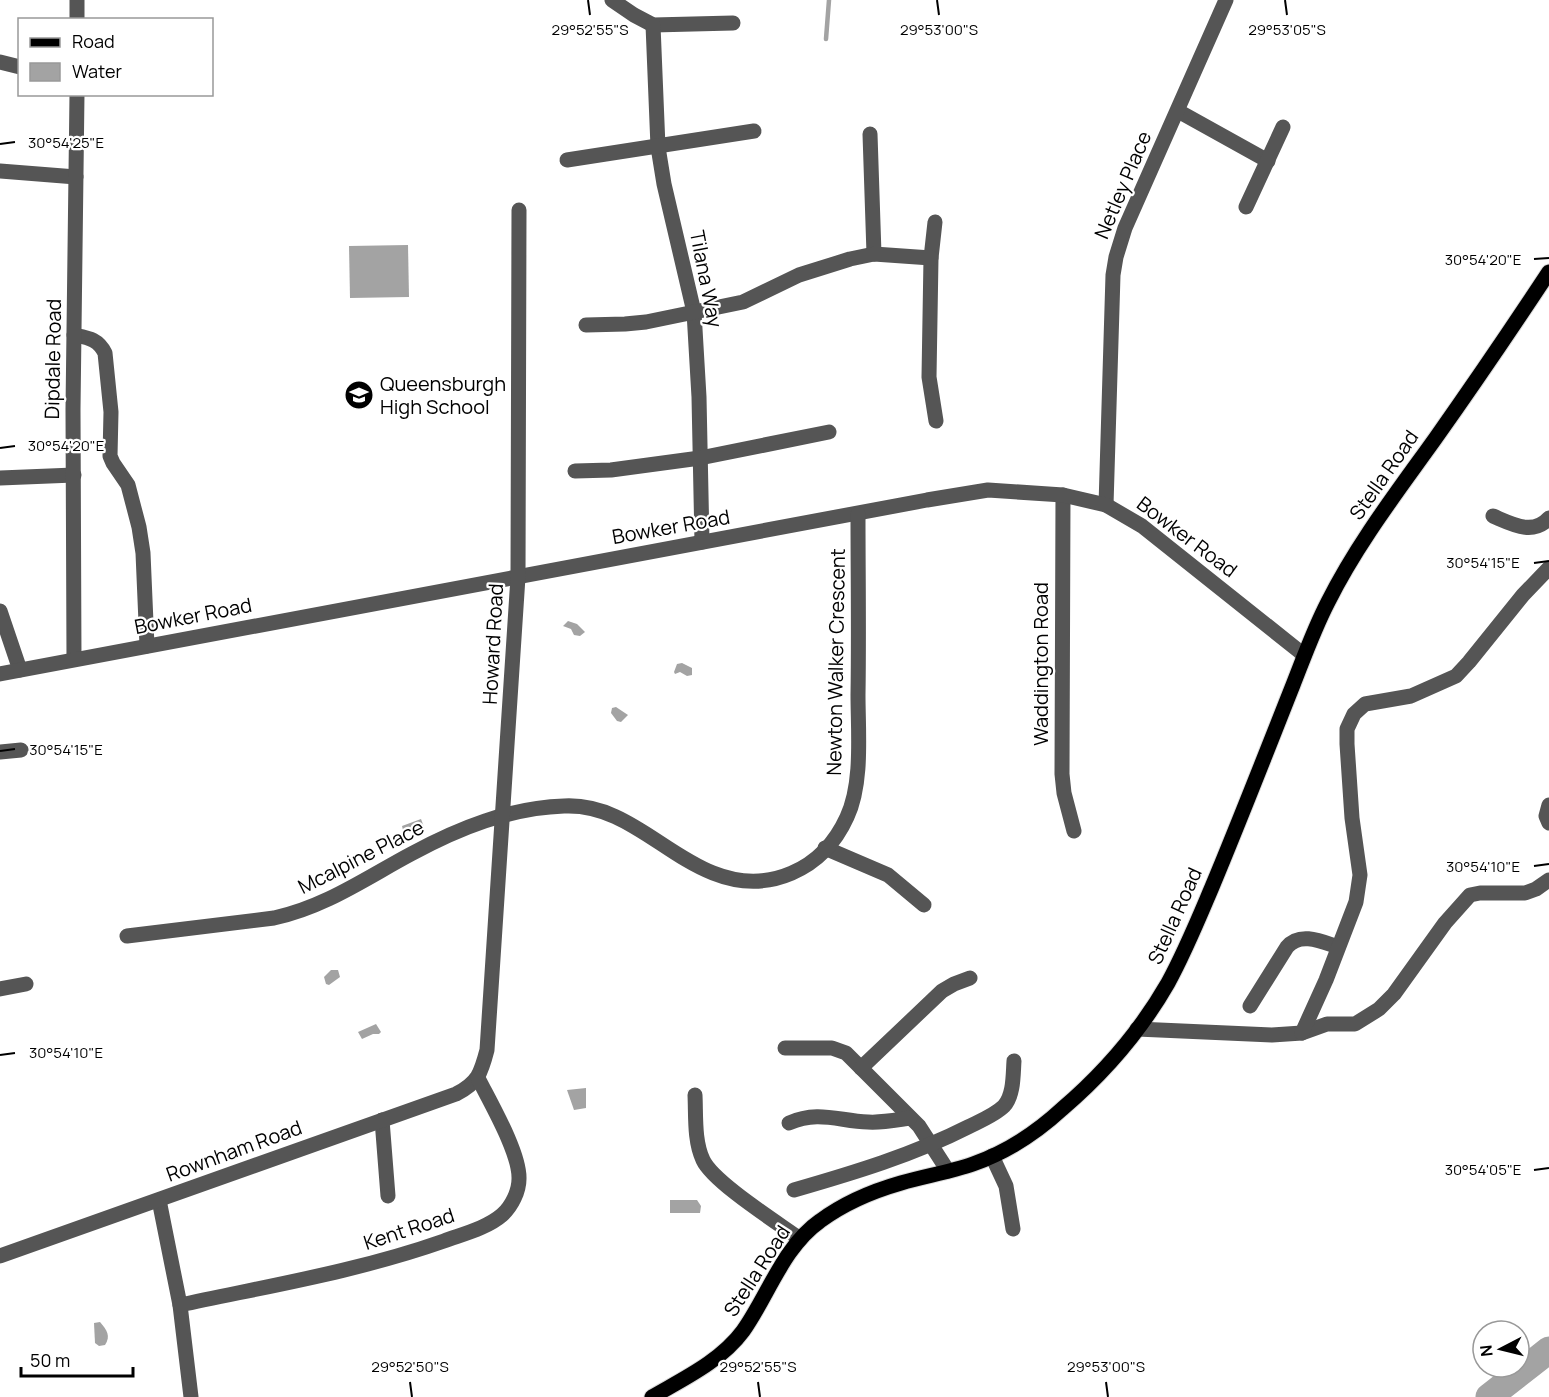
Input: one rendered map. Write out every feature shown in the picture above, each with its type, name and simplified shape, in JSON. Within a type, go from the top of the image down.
[{"type":"main road","name":"Stella Road","points":[[652,1397],[696,1371],[730,1346],[741,1333],[800,1239],[820,1221],[850,1203],[899,1183],[948,1171],[992,1156],[1026,1138],[1064,1108],[1098,1075],[1137,1029],[1168,983],[1195,929],[1304,655],[1330,598],[1364,540],[1549,272]]},
{"type":"street","points":[[77,0],[77,18]]},
{"type":"street","points":[[612,0],[653,25],[733,23]]},
{"type":"street","name":"Netley Place","points":[[1106,506],[1112,297],[1116,257],[1125,228],[1226,0]]},
{"type":"street","name":"Tilana Way","points":[[653,25],[658,147],[664,184],[694,312],[702,542]]},
{"type":"street","points":[[0,62],[18,66]]},
{"type":"street","name":"Dipdale Road","points":[[74,659],[77,96]]},
{"type":"street","points":[[1178,111],[1268,161]]},
{"type":"street","points":[[1246,207],[1283,127]]},
{"type":"street","points":[[567,160],[754,131]]},
{"type":"street","points":[[870,134],[874,254]]},
{"type":"street","points":[[0,171],[76,177]]},
{"type":"street","name":"Howard Road","points":[[478,1078],[487,1050],[518,576],[519,210]]},
{"type":"street","points":[[935,222],[931,258],[929,377],[936,421]]},
{"type":"street","points":[[586,325],[635,323],[743,302],[822,267],[874,254],[931,258]]},
{"type":"street","points":[[74,335],[96,340],[105,353],[111,412],[110,456],[128,485],[139,527],[143,553],[147,646]]},
{"type":"street","points":[[575,471],[603,471],[700,458],[829,432]]},
{"type":"street","points":[[0,478],[74,475]]},
{"type":"street","name":"Bowker Road","points":[[0,674],[988,490],[1063,495],[1106,506],[1142,526],[1304,655]]},
{"type":"street","name":"Waddington Road","points":[[1063,495],[1062,774],[1074,831]]},
{"type":"street","name":"Newton Walker Crescent","points":[[504,815],[564,806],[602,810],[712,873],[741,881],[765,881],[802,870],[825,848],[847,817],[856,784],[858,514]]},
{"type":"street","points":[[1493,516],[1527,528],[1540,526],[1549,518]]},
{"type":"street","points":[[1302,1033],[1326,980],[1356,902],[1360,875],[1352,818],[1347,744],[1347,729],[1354,714],[1365,704],[1412,696],[1456,676],[1523,595],[1549,568]]},
{"type":"street","points":[[0,611],[20,670]]},
{"type":"street","points":[[0,752],[21,750]]},
{"type":"street","points":[[1549,805],[1546,816],[1549,824]]},
{"type":"street","name":"Mcalpine Place","points":[[127,936],[274,918],[297,913],[325,902],[441,839],[504,815]]},
{"type":"street","points":[[825,848],[888,875],[924,905]]},
{"type":"street","points":[[1137,1029],[1272,1035],[1302,1033],[1327,1024],[1355,1024],[1379,1009],[1394,994],[1445,923],[1470,895],[1480,892],[1525,893],[1549,880]]},
{"type":"street","points":[[1251,1006],[1287,947],[1294,940],[1311,939],[1338,947]]},
{"type":"street","points":[[861,1068],[942,991],[970,978]]},
{"type":"street","points":[[0,989],[26,984]]},
{"type":"street","points":[[785,1048],[840,1050],[846,1053],[910,1118],[948,1171]]},
{"type":"street","points":[[794,1190],[931,1146],[978,1122],[1005,1105],[1009,1098],[1014,1061]]},
{"type":"street","name":"Rownham Road","points":[[0,1256],[456,1094],[469,1088],[478,1078]]},
{"type":"street","name":"Kent Road","points":[[180,1305],[372,1264],[465,1234],[492,1222],[503,1214],[515,1196],[519,1169],[508,1139],[478,1078]]},
{"type":"street","points":[[695,1095],[698,1139],[703,1161],[709,1170],[724,1184],[800,1239]]},
{"type":"street","points":[[789,1123],[806,1116],[868,1122],[910,1118]]},
{"type":"street","points":[[382,1120],[388,1196]]},
{"type":"street","points":[[992,1156],[1005,1186],[1013,1229]]},
{"type":"street","points":[[159,1200],[180,1305],[191,1397]]},
{"type":"water","points":[[408,245],[409,297],[350,298],[349,246]]},
{"type":"water","points":[[568,621],[577,624],[585,632],[580,636],[574,635],[571,629],[563,626]]},
{"type":"water","points":[[682,663],[692,668],[692,675],[687,676],[680,672],[675,674],[677,664]]},
{"type":"water","points":[[616,707],[628,715],[621,722],[617,721],[611,713],[612,708]]},
{"type":"water","points":[[421,819],[424,827],[404,834],[402,826]]},
{"type":"water","points":[[331,970],[338,970],[340,977],[329,985],[326,984],[324,977]]},
{"type":"water","points":[[376,1024],[381,1032],[362,1039],[358,1032]]},
{"type":"water","points":[[586,1088],[586,1108],[574,1110],[567,1090]]},
{"type":"water","points":[[670,1200],[697,1200],[701,1206],[700,1213],[670,1213]]},
{"type":"water","points":[[100,1322],[108,1336],[105,1345],[99,1346],[95,1343],[94,1323]]},
{"type":"waterway","points":[[826,39],[829,0]]},
{"type":"waterway","points":[[1489,1397],[1549,1350]]},
{"type":"place","name":"Queensburgh High School","points":[[359,395]]}]
